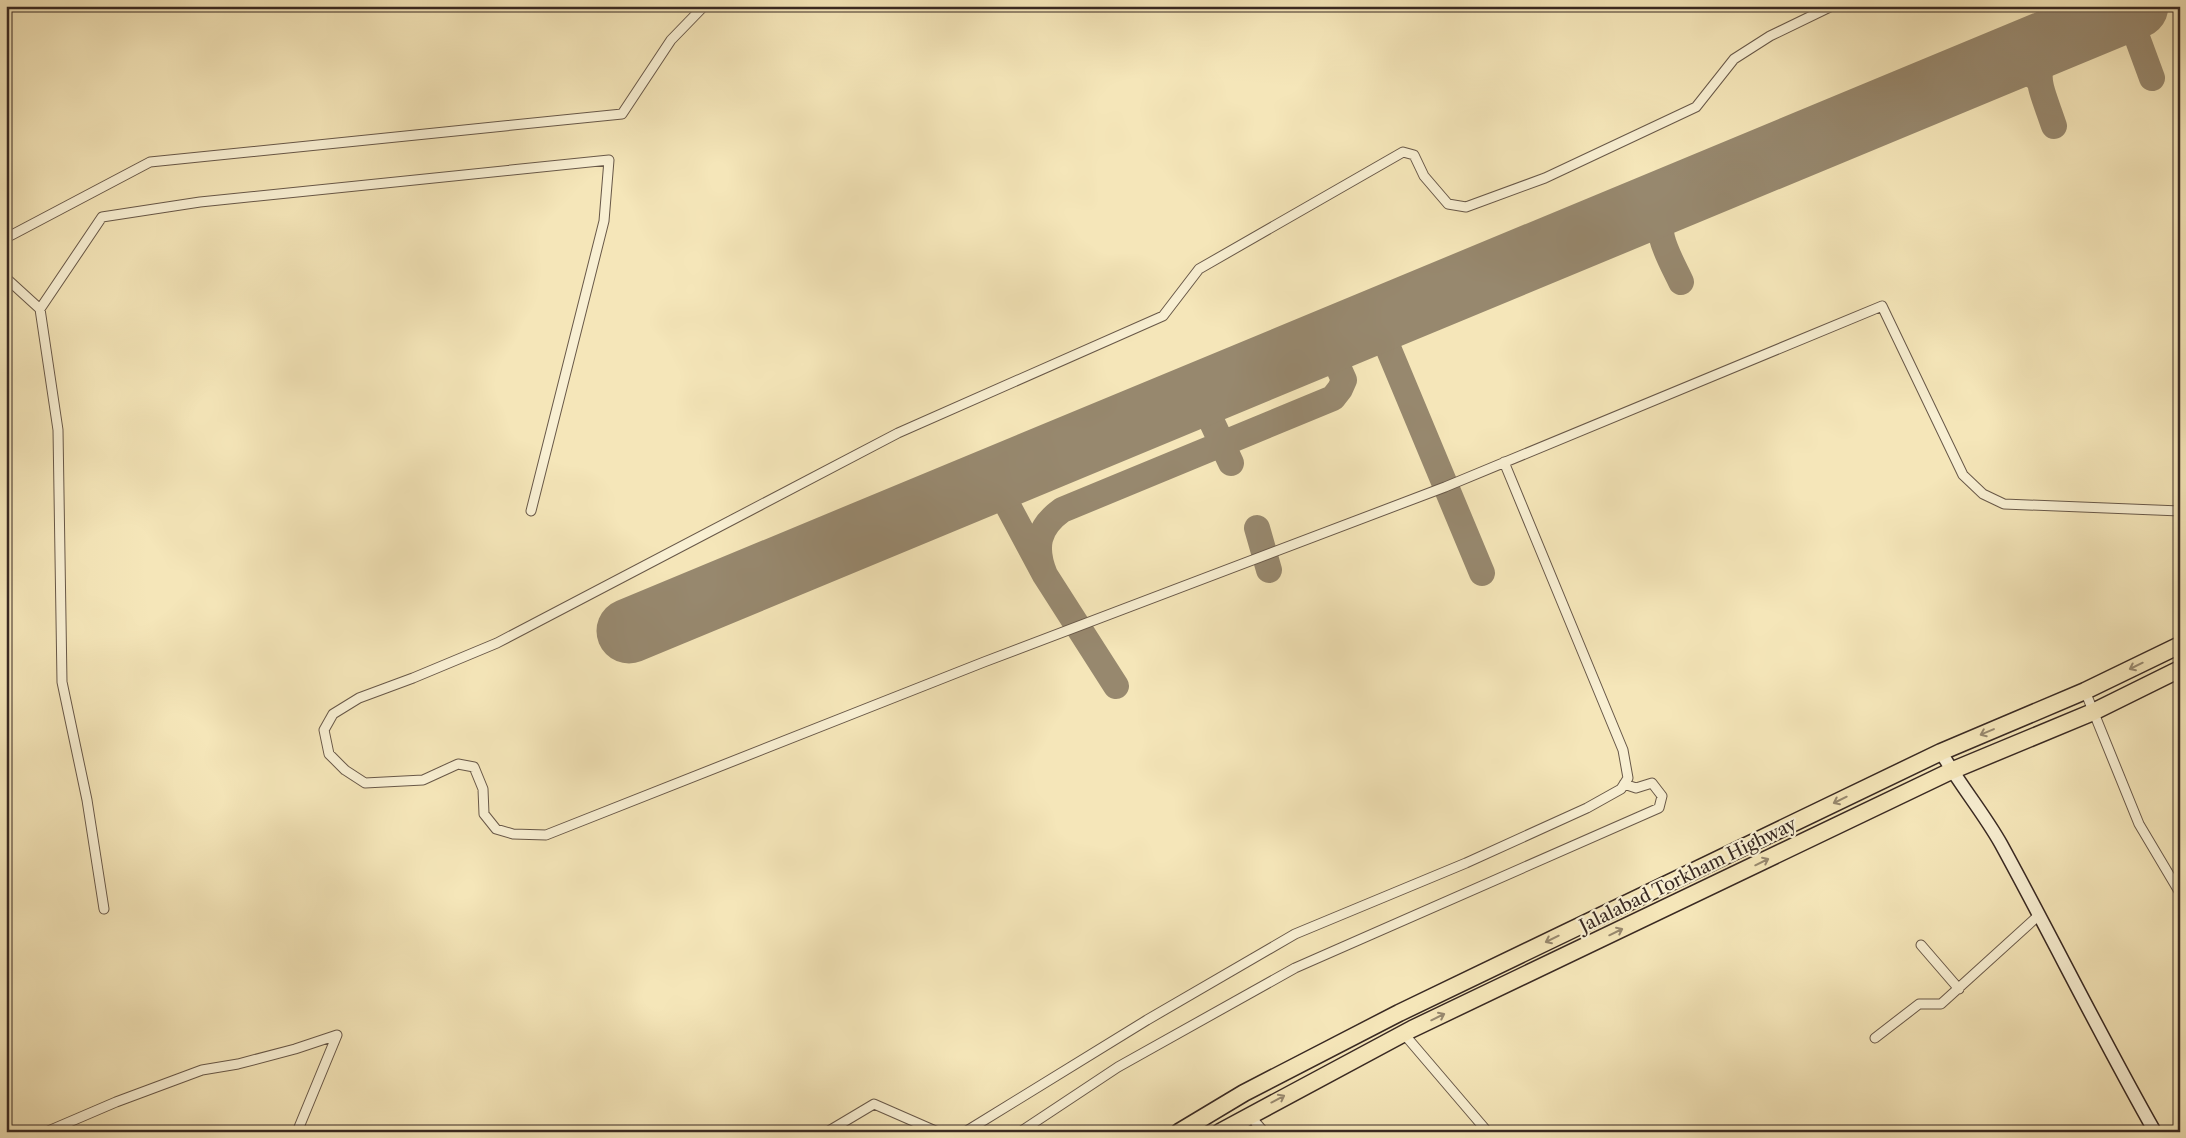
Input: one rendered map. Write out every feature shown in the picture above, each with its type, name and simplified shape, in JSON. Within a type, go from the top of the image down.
[{"type":"highway","points":[[1179,1132],[1244,1093],[1399,1013],[1941,752],[2084,691],[2180,644]]},
{"type":"highway","name":"Jalalabad Torkham Highway","points":[[1220,1132],[1404,1034],[1951,771],[2093,712],[2180,670]]},
{"type":"street","points":[[6,238],[150,162],[622,114],[672,40],[704,6]]},
{"type":"street","points":[[1832,6],[1770,36],[1734,58],[1696,108],[1545,178],[1466,207],[1448,204],[1424,176],[1414,155],[1403,152],[1199,269],[1163,316],[898,433],[497,643],[359,698],[333,714],[324,730],[329,754],[345,770],[365,782],[423,780],[458,764],[474,767],[483,789],[484,814],[496,829],[512,834],[546,835],[984,662],[1436,490],[1882,306],[1963,474],[1983,494],[2004,504],[2180,511]]},
{"type":"street","points":[[40,309],[102,216],[200,202],[609,160],[604,221],[531,511]]},
{"type":"street","points":[[6,278],[40,309],[58,430],[62,682],[87,800],[104,908]]},
{"type":"street","points":[[965,1132],[1147,1020],[1295,934],[1466,862],[1570,816],[1621,790],[1628,778],[1623,750],[1504,462]]},
{"type":"street","points":[[2084,691],[2139,824],[2180,893]]},
{"type":"street","points":[[1941,752],[1951,771],[2000,842],[2111,1056],[2154,1132]]},
{"type":"street","points":[[1020,1132],[1118,1067],[1295,968],[1659,808],[1662,796],[1652,783],[1636,788],[1624,784]]},
{"type":"street","points":[[1875,1038],[1919,1004],[1941,1004],[2038,916]]},
{"type":"street","points":[[1921,944],[1959,989]]},
{"type":"street","points":[[1404,1034],[1486,1130],[1484,1132]]},
{"type":"street","points":[[46,1132],[116,1102],[202,1070],[248,1062],[338,1035],[298,1132]]},
{"type":"street","points":[[827,1132],[874,1104],[938,1132]]},
{"type":"street","points":[[1250,1115],[1264,1132]]},
{"type":"taxiway","points":[[2078,6],[2085,27]]},
{"type":"taxiway","points":[[2127,10],[2152,78]]},
{"type":"taxiway","points":[[2054,126],[2040,84],[2040,74],[2047,55],[2071,33]]},
{"type":"taxiway","points":[[1977,73],[1995,68],[2016,67],[2023,69],[2038,79]]},
{"type":"taxiway","points":[[1681,282],[1664,245],[1660,225],[1666,208],[1688,191]]},
{"type":"taxiway","points":[[1599,229],[1631,220],[1646,223],[1661,234]]},
{"type":"taxiway","points":[[1400,311],[1385,325],[1384,338],[1482,573]]},
{"type":"taxiway","points":[[1354,329],[1363,327],[1375,329],[1384,338]]},
{"type":"taxiway","points":[[1045,575],[1040,556],[1040,539],[1047,524],[1062,510],[1333,398],[1344,380],[1327,342]]},
{"type":"taxiway","points":[[1212,388],[1204,405],[1231,463]]},
{"type":"taxiway","points":[[1176,404],[1191,400],[1204,405]]},
{"type":"taxiway","points":[[1004,475],[1000,484],[1000,491],[1045,575],[1116,686]]},
{"type":"taxiway","points":[[974,487],[992,487],[1001,495]]},
{"type":"taxiway","points":[[1257,528],[1269,570]]},
{"type":"runway","points":[[629,631],[2136,6]]}]
